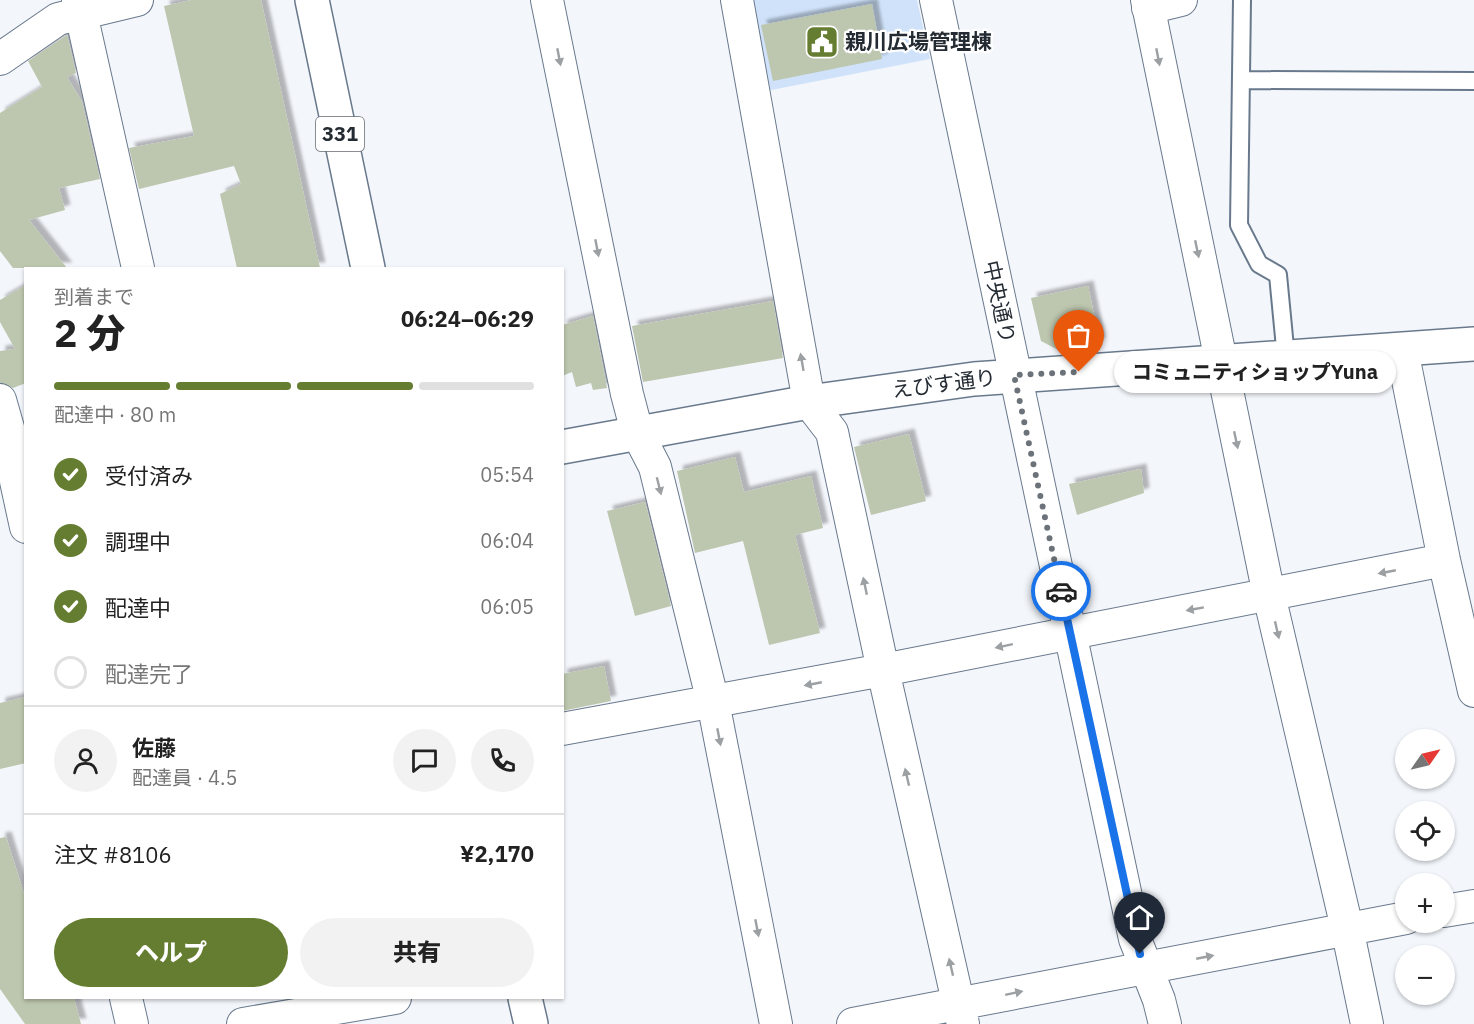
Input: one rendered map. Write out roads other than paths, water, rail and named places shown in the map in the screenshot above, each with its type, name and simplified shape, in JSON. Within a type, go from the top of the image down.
[{"type":"main road","name":"331","points":[[312,0],[368,267]]},
{"type":"main road","name":"えびす通り","points":[[564,447],[809,402],[1014,375],[1474,344]]},
{"type":"main road","points":[[525,999],[531,1024]]},
{"type":"street","points":[[0,59],[58,19],[80,7],[137,0]]},
{"type":"street","points":[[547,0],[627,394],[638,432],[655,467],[712,702],[776,1024]]},
{"type":"street","points":[[737,0],[809,402],[832,432],[883,670],[962,1014]]},
{"type":"street","name":"中央通り","points":[[936,0],[1135,939],[1159,1000],[1165,1024]]},
{"type":"street","points":[[1181,0],[1148,4],[1269,595],[1347,928],[1367,1024]]},
{"type":"street","points":[[80,7],[138,267]]},
{"type":"street","points":[[1402,350],[1444,560],[1474,691]]},
{"type":"street","points":[[0,400],[16,456],[16,482],[24,518]]},
{"type":"street","points":[[564,729],[883,670],[1444,560]]},
{"type":"street","points":[[1455,909],[1474,906]]},
{"type":"street","points":[[853,1024],[962,1014],[1108,973],[1146,969],[1395,920]]},
{"type":"street","points":[[126,999],[132,1024]]},
{"type":"street","points":[[243,1024],[299,1012],[388,999]]},
{"type":"lane","points":[[1242,0],[1239,225],[1259,264],[1278,275],[1286,358]]},
{"type":"lane","points":[[1241,80],[1474,81]]},
{"type":"place","name":"親川広場管理棟","points":[[822,42]]},
{"type":"place","name":"コミュニティショップYuna","points":[[1079,372]]}]
